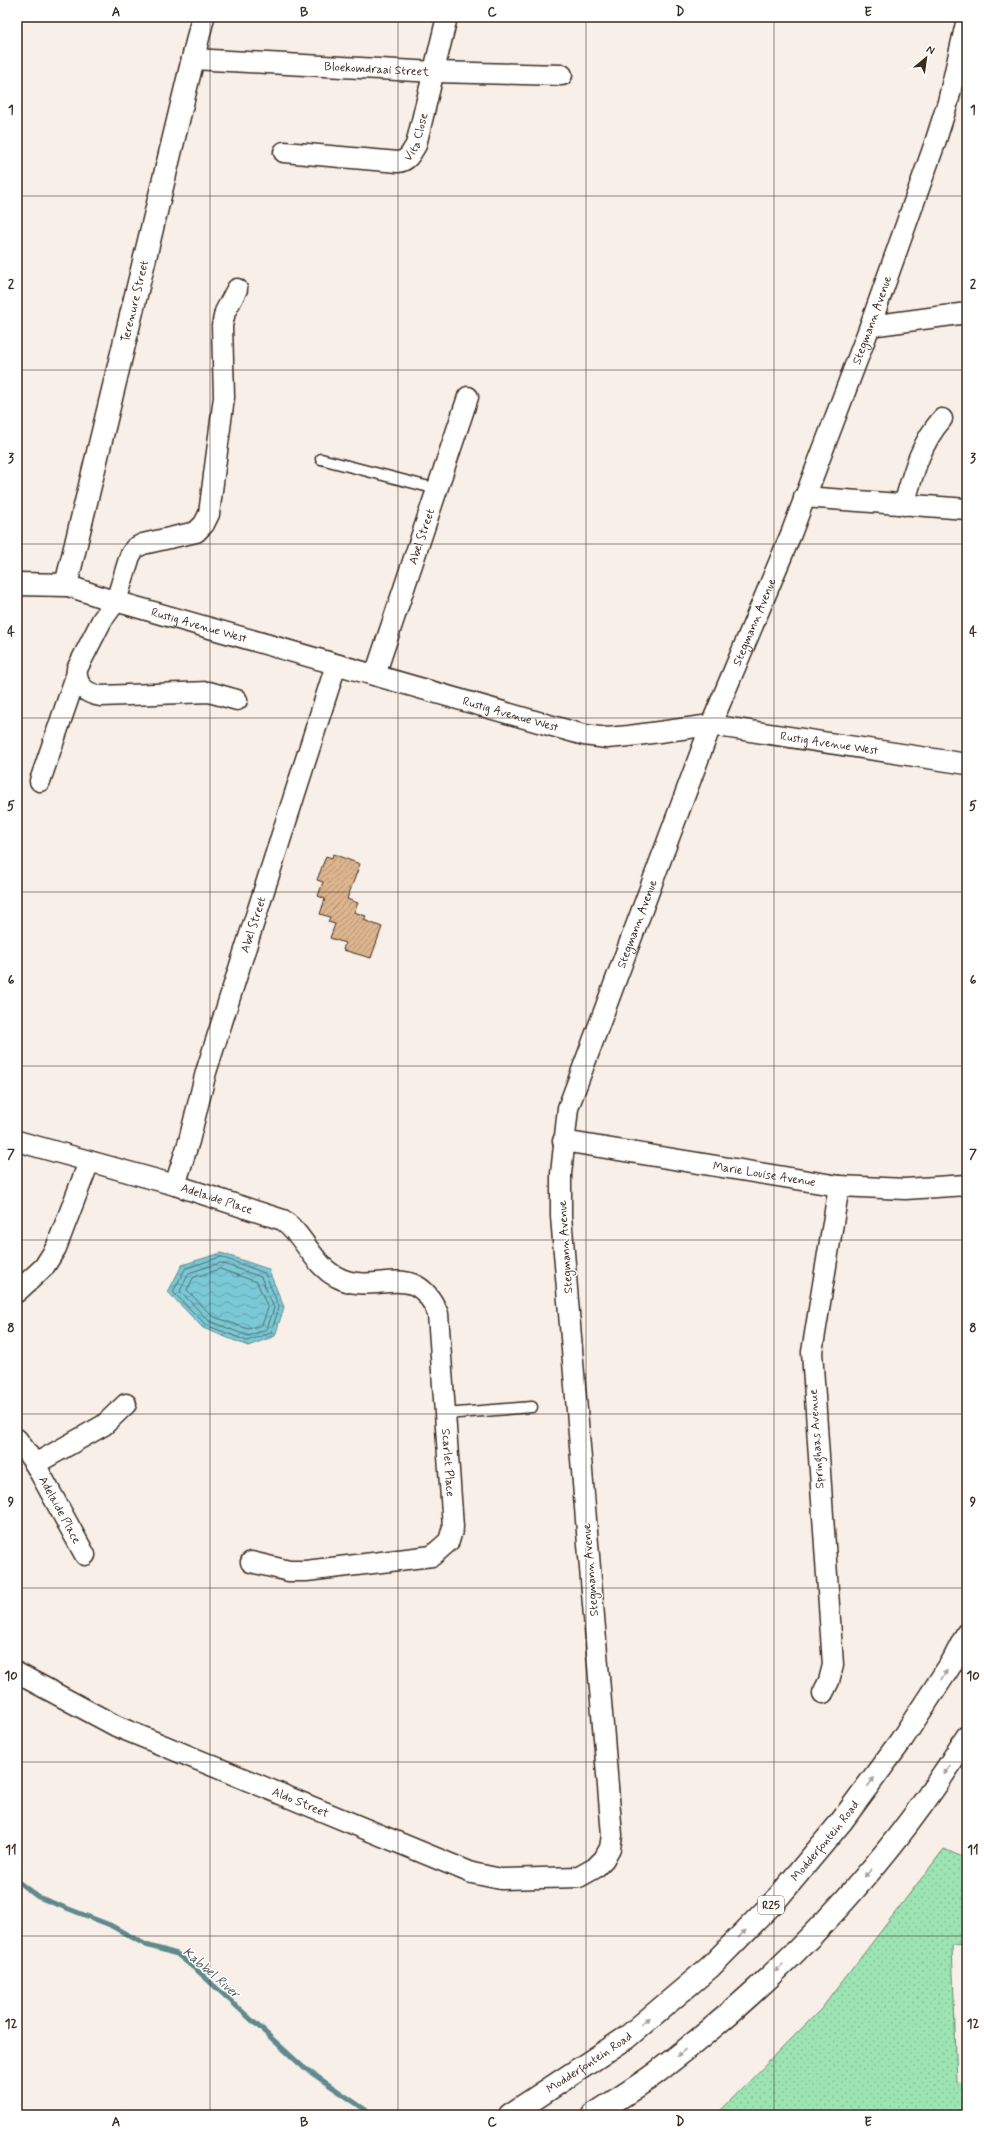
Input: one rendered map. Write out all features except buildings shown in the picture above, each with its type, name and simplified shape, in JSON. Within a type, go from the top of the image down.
[{"type":"main road","name":"Terenure Street","points":[[66,585],[203,17]]},
{"type":"main road","points":[[17,584],[66,585]]},
{"type":"main road","name":"Modderfontein Road","points":[[510,2115],[626,2038],[710,1967],[775,1901],[841,1822],[900,1742],[953,1661],[967,1634]]},
{"type":"main road","points":[[593,2115],[655,2074],[744,2002],[816,1931],[884,1855],[944,1774],[967,1737]]},
{"type":"street","name":"Vita Close","points":[[284,152],[403,161],[412,153],[416,145],[435,72],[447,17]]},
{"type":"street","name":"Stegmann Avenue","points":[[595,1868],[604,1859],[610,1848],[612,1835],[561,1216],[563,1141],[568,1108],[711,725],[804,498],[870,326],[937,138],[948,102],[967,19]]},
{"type":"street","name":"Bloekomdraai Street","points":[[193,60],[435,72],[562,75]]},
{"type":"street","points":[[40,780],[76,676],[77,669],[102,620],[116,601],[130,556],[135,548],[143,544],[196,532],[204,524],[209,514],[224,397],[222,326],[225,312],[237,289]]},
{"type":"street","points":[[870,326],[967,313]]},
{"type":"street","name":"Abel Street","points":[[375,675],[468,397]]},
{"type":"street","points":[[904,505],[920,451],[930,433],[942,419]]},
{"type":"street","points":[[804,498],[967,509]]},
{"type":"street","name":"Rustig Avenue West","points":[[66,585],[336,665],[584,735],[607,738],[711,725],[967,764]]},
{"type":"street","name":"Abel Street","points":[[176,1185],[189,1141],[206,1072],[336,665]]},
{"type":"street","points":[[76,676],[79,685],[86,691],[101,696],[209,692],[237,700]]},
{"type":"street","name":"Adelaide Place","points":[[17,1141],[176,1185],[283,1220],[294,1228],[309,1250],[324,1267]]},
{"type":"street","name":"Marie Louise Avenue","points":[[563,1141],[838,1186],[905,1189],[967,1185]]},
{"type":"street","points":[[17,1292],[44,1267],[56,1248],[89,1162]]},
{"type":"street","name":"Springhaas Avenue","points":[[823,1693],[829,1680],[833,1665],[812,1352],[838,1186]]},
{"type":"street","name":"Scarlet Place","points":[[251,1562],[289,1571],[306,1571],[432,1556],[442,1550],[449,1541],[453,1527],[438,1314],[432,1300],[415,1284],[409,1282],[349,1282],[335,1277],[324,1267]]},
{"type":"street","name":"Adelaide Place","points":[[35,1464],[104,1425],[126,1404]]},
{"type":"street","name":"Adelaide Place","points":[[17,1439],[35,1464],[85,1555]]},
{"type":"street","name":"Aldo Street","points":[[17,1674],[116,1726],[472,1873],[501,1879],[579,1877],[595,1868]]},
{"type":"lane","points":[[320,459],[437,489]]},
{"type":"lane","points":[[445,1414],[532,1407]]},
{"type":"green space","points":[[944,1849],[967,1859],[967,1944],[952,1945],[957,2083],[967,2084],[967,2115],[716,2115],[822,2008]]},
{"type":"water","points":[[221,1253],[268,1269],[284,1307],[275,1336],[248,1346],[203,1328],[168,1292],[182,1265]]},
{"type":"waterway","name":"Kabbel River","points":[[17,1881],[38,1897],[110,1925],[146,1945],[177,1954],[199,1972],[303,2067],[373,2115]]}]
